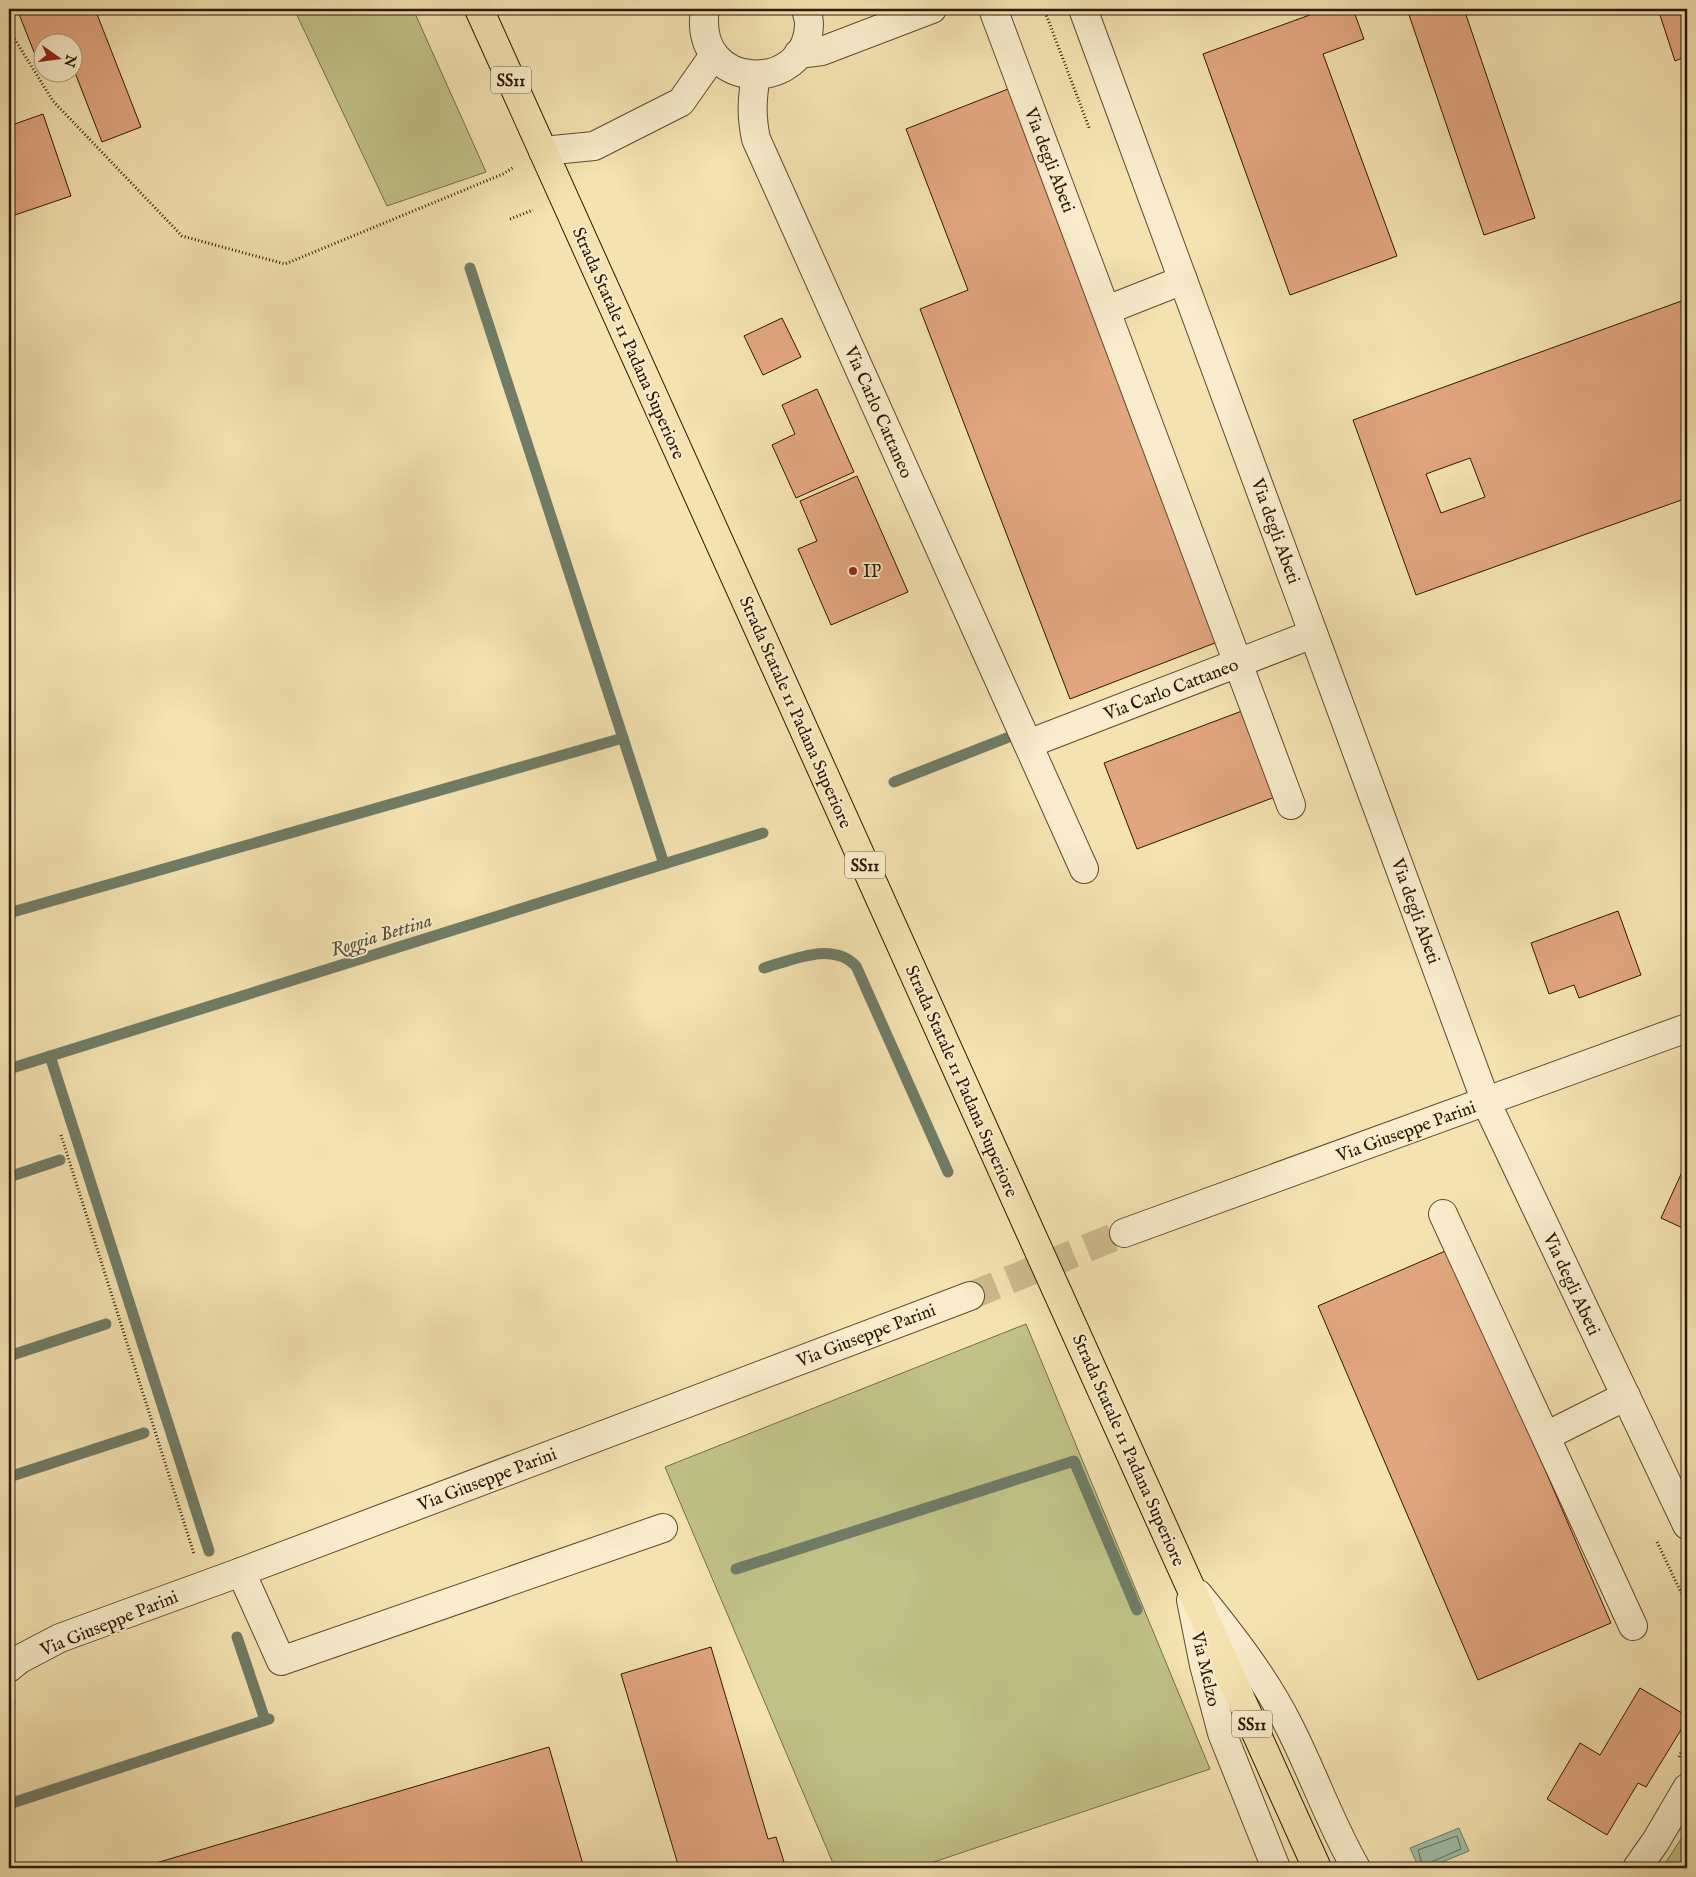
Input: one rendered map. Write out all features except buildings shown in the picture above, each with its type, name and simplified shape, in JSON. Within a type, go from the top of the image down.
[{"type":"main road","name":"Strada Statale 11 Padana Superiore","points":[[479,9],[1187,1579]]},
{"type":"main road","name":"SS11","points":[[1187,1579],[1317,1868]]},
{"type":"street","points":[[704,9],[703,26],[707,41],[714,55],[726,66],[740,73],[756,75],[772,73],[787,66],[798,54],[805,40],[809,24],[806,9]]},
{"type":"street","points":[[798,54],[822,51],[932,9]]},
{"type":"street","name":"Via degli Abeti","points":[[993,9],[1291,805]]},
{"type":"street","name":"Via degli Abeti","points":[[1083,9],[1486,1102],[1687,1525]]},
{"type":"street","points":[[543,151],[594,146],[681,102],[714,55]]},
{"type":"street","name":"Via Carlo Cattaneo","points":[[756,75],[752,118],[756,139],[1084,869]]},
{"type":"street","points":[[1106,310],[1183,280]]},
{"type":"street","name":"Via Carlo Cattaneo","points":[[1028,744],[1314,634]]},
{"type":"street","name":"Via Giuseppe Parini","points":[[1124,1233],[1687,1028]]},
{"type":"street","points":[[1443,1214],[1633,1626]]},
{"type":"street","name":"Via Giuseppe Parini","points":[[9,1668],[20,1659],[60,1638],[241,1572],[970,1296]]},
{"type":"street","points":[[1546,1436],[1626,1396]]},
{"type":"street","points":[[241,1572],[281,1662],[663,1528]]},
{"type":"street","points":[[1187,1579],[1240,1646],[1275,1701],[1296,1741],[1338,1835],[1356,1868]]},
{"type":"street","name":"Via Melzo","points":[[1187,1579],[1202,1655],[1216,1711],[1230,1753],[1276,1868]]},
{"type":"street","points":[[1637,1868],[1656,1841],[1687,1788]]},
{"type":"path","points":[[9,30],[53,101],[182,236],[285,264],[502,174],[543,151]]},
{"type":"path","points":[[61,1134],[204,1585]]},
{"type":"green space","points":[[294,9],[413,9],[486,172],[387,206]]},
{"type":"green space","points":[[1026,1324],[1210,1769],[916,1868],[835,1868],[665,1467]]},
{"type":"green space","points":[[1687,1830],[1687,1868],[1662,1868]]},
{"type":"water","points":[[1459,1828],[1469,1851],[1428,1868],[1419,1868],[1410,1848]]},
{"type":"waterway","points":[[470,268],[664,864]]},
{"type":"waterway","name":"Roggia Bettina","points":[[894,782],[1009,737]]},
{"type":"waterway","points":[[9,913],[623,738]]},
{"type":"waterway","name":"Roggia Bettina","points":[[9,1069],[763,833]]},
{"type":"waterway","points":[[764,968],[800,957],[824,954],[836,955],[856,966],[948,1172]]},
{"type":"waterway","points":[[50,1056],[209,1551]]},
{"type":"waterway","points":[[9,1177],[60,1160]]},
{"type":"waterway","points":[[9,1356],[106,1324]]},
{"type":"waterway","points":[[9,1477],[144,1433]]},
{"type":"waterway","points":[[736,1569],[1074,1461],[1137,1610]]},
{"type":"waterway","points":[[237,1637],[265,1720]]},
{"type":"waterway","points":[[9,1804],[269,1719]]},
{"type":"tunnel","points":[[970,1296],[1124,1233]]},
{"type":"place","name":"IP","points":[[853,571]]}]
